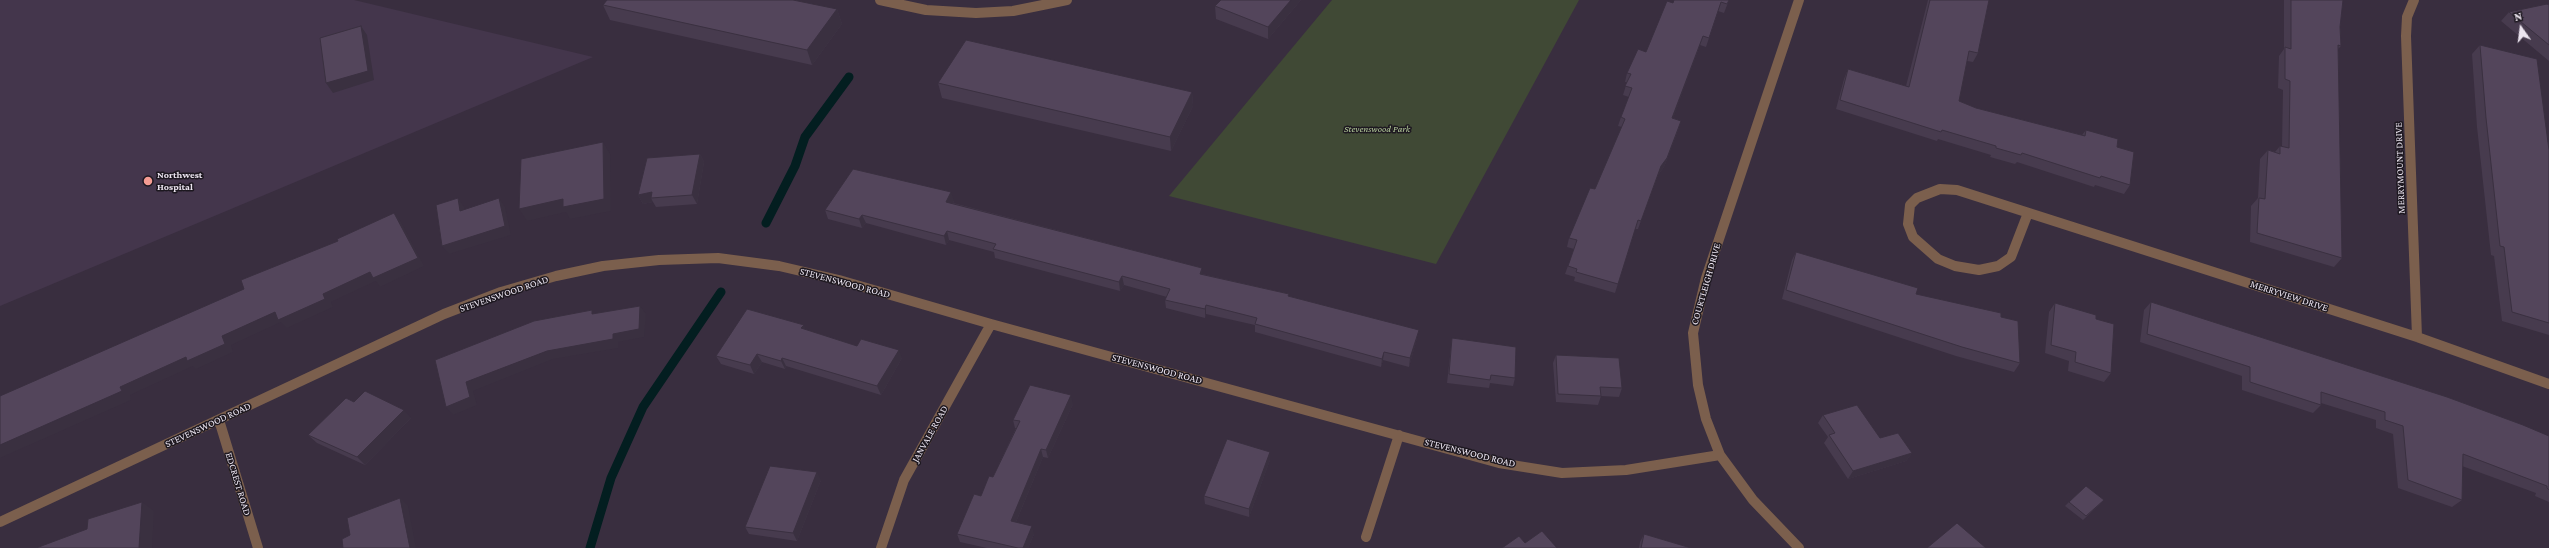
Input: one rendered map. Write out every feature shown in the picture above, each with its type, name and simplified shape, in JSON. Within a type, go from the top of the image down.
[{"type":"street","points":[[880,0],[926,10],[976,14],[1013,11],[1067,0]]},
{"type":"street","name":"COURTLEIGH DRIVE","points":[[1799,0],[1706,278],[1693,333],[1698,385],[1706,419],[1720,455],[1753,500],[1799,548]]},
{"type":"street","name":"MERRYMOUNT DRIVE","points":[[2414,0],[2407,17],[2406,36],[2417,337]]},
{"type":"street","name":"MERRYVIEW DRIVE","points":[[2028,212],[2011,257],[1998,266],[1979,270],[1955,266],[1938,259],[1924,249],[1913,237],[1908,224],[1910,205],[1917,198],[1940,190],[1957,190],[1976,195],[2417,337],[2549,384]]},
{"type":"street","name":"STEVENSWOOD ROAD","points":[[0,522],[444,314],[501,292],[556,276],[617,265],[659,260],[718,258],[779,266],[839,280],[991,324],[1500,463],[1562,473],[1626,470],[1720,455]]},
{"type":"street","name":"JANVALE ROAD","points":[[881,548],[904,480],[991,324]]},
{"type":"street","name":"EDCREST ROAD","points":[[219,420],[258,548]]},
{"type":"street","points":[[1366,537],[1399,435]]},
{"type":"shaded area","name":"Northwest Hospital","points":[[0,0],[354,0],[593,57],[0,306]]},
{"type":"green space","name":"Stevenswood Park","points":[[1332,0],[1579,0],[1436,264],[1169,196]]},
{"type":"building","points":[[607,0],[793,0],[837,9],[807,50],[603,5]]},
{"type":"building","points":[[1221,0],[1291,0],[1268,27],[1215,6]]},
{"type":"building","points":[[1674,0],[1729,0],[1727,4],[1721,2],[1709,38],[1703,36],[1672,118],[1681,121],[1667,158],[1661,166],[1641,221],[1638,220],[1618,284],[1576,272],[1577,269],[1568,266],[1577,240],[1569,238],[1590,188],[1595,189],[1625,119],[1621,117],[1632,88],[1625,86],[1631,74],[1627,73],[1638,49],[1646,52],[1667,1],[1673,3]]},
{"type":"building","points":[[1930,0],[1989,0],[1978,53],[1969,51],[1959,101],[1976,108],[2085,136],[2086,130],[2118,139],[2117,147],[2134,152],[2130,185],[2101,176],[2100,178],[2022,153],[2021,155],[1996,148],[1996,146],[1942,130],[1941,132],[1840,100],[1848,69],[1909,87]]},
{"type":"building","points":[[2291,0],[2343,0],[2340,27],[2341,46],[2338,45],[2342,258],[2257,233],[2259,198],[2265,199],[2268,150],[2280,154],[2280,146],[2289,148],[2290,81],[2285,79],[2285,47],[2291,49]]},
{"type":"building","points":[[2547,4],[2549,5],[2549,45],[2509,12]]},
{"type":"building","points":[[361,26],[368,71],[326,83],[320,38]]},
{"type":"building","points":[[966,40],[1192,92],[1170,137],[938,83]]},
{"type":"building","points":[[2480,45],[2537,59],[2549,150],[2549,323],[2512,312],[2504,247],[2500,246],[2486,118]]},
{"type":"building","points":[[603,142],[604,199],[563,207],[563,199],[519,209],[521,159]]},
{"type":"building","points":[[700,154],[692,195],[651,198],[652,192],[638,195],[647,158]]},
{"type":"building","points":[[853,169],[951,192],[946,202],[1202,268],[1200,274],[1289,294],[1288,296],[1419,330],[1410,358],[1384,352],[1382,359],[1255,324],[1257,318],[1206,305],[1205,309],[1165,300],[1170,289],[1122,276],[1119,282],[993,249],[996,244],[947,231],[944,236],[862,215],[859,219],[825,210]]},
{"type":"building","points":[[458,198],[460,211],[499,198],[505,226],[442,246],[436,205]]},
{"type":"building","points":[[394,213],[418,258],[373,278],[370,272],[323,294],[325,299],[278,320],[275,312],[222,336],[225,344],[187,361],[186,357],[120,387],[122,391],[0,445],[0,396],[244,289],[241,280],[338,241],[337,239]]},
{"type":"building","points":[[1796,252],[1918,288],[1916,294],[2001,313],[2001,317],[2018,321],[2020,363],[1962,347],[1786,290]]},
{"type":"building","points":[[2151,302],[2447,397],[2549,436],[2549,490],[2547,486],[2463,454],[2462,500],[2408,480],[2403,426],[2385,420],[2385,412],[2321,392],[2321,405],[2250,382],[2250,367],[2147,334]]},
{"type":"building","points":[[2055,303],[2096,315],[2096,319],[2114,324],[2111,373],[2075,362],[2076,352],[2051,345]]},
{"type":"building","points":[[640,306],[639,329],[613,334],[613,339],[547,351],[466,382],[470,397],[446,407],[435,360],[534,321],[592,310],[592,314]]},
{"type":"building","points":[[747,309],[804,325],[801,328],[857,346],[861,339],[899,350],[877,386],[782,358],[781,361],[757,354],[750,365],[716,356]]},
{"type":"building","points":[[1452,338],[1516,347],[1515,378],[1491,375],[1490,380],[1449,374]]},
{"type":"building","points":[[1556,355],[1619,358],[1622,388],[1600,387],[1601,396],[1558,394]]},
{"type":"building","points":[[1030,385],[1071,395],[1046,450],[1041,449],[1011,521],[1032,526],[1023,548],[957,534],[974,494],[981,496],[989,476],[993,477],[1020,421],[1013,420]]},
{"type":"building","points":[[365,391],[404,410],[357,457],[308,435],[346,398],[354,402]]},
{"type":"building","points":[[1857,405],[1880,438],[1898,433],[1912,453],[1853,471],[1829,435],[1835,433],[1823,415]]},
{"type":"building","points":[[1227,439],[1270,452],[1249,509],[1204,496]]},
{"type":"building","points":[[770,466],[817,472],[793,533],[745,527]]},
{"type":"building","points":[[2086,486],[2104,500],[2086,516],[2069,502]]},
{"type":"building","points":[[400,498],[410,548],[343,548],[342,539],[350,535],[347,518]]},
{"type":"building","points":[[142,502],[139,548],[36,548],[87,529],[88,519]]},
{"type":"building","points":[[1957,523],[1986,548],[1927,548]]},
{"type":"building","points":[[1542,531],[1557,548],[1502,548],[1519,536],[1525,543]]},
{"type":"building","points":[[1644,534],[1691,548],[1641,548]]},
{"type":"waterway","points":[[766,223],[795,166],[805,137],[849,77]]},
{"type":"waterway","points":[[590,548],[611,478],[643,407],[721,292]]},
{"type":"place","name":"Northwest Hospital","points":[[148,181]]}]
